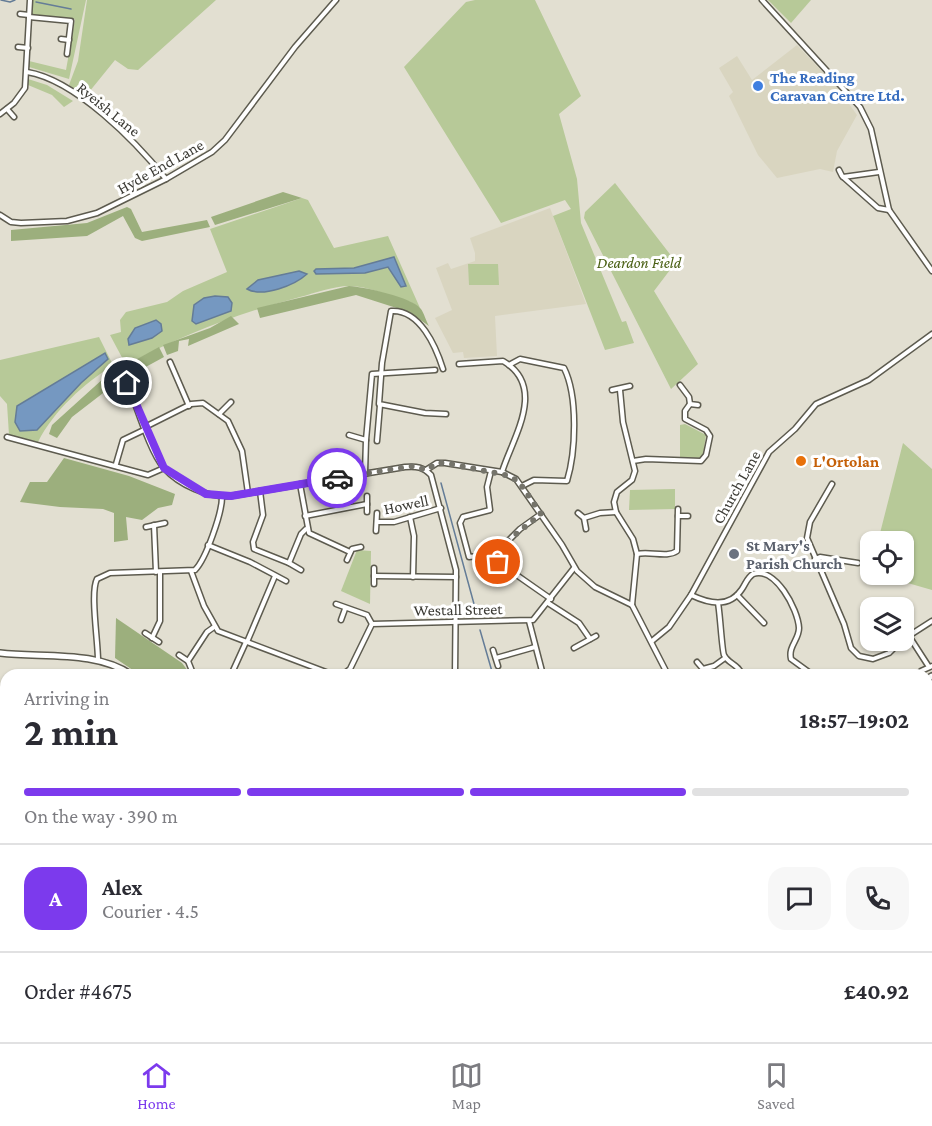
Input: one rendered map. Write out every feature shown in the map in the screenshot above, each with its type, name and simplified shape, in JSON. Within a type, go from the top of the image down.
[{"type":"main road","points":[[0,653],[98,660],[122,669]]},
{"type":"street","points":[[0,114],[25,88],[30,0]]},
{"type":"street","name":"Hyde End Lane","points":[[0,215],[15,223],[80,218],[107,209],[205,157],[225,140],[295,47],[336,0]]},
{"type":"street","points":[[762,0],[860,107],[870,127],[890,210],[932,271]]},
{"type":"street","points":[[21,14],[71,21],[67,54]]},
{"type":"street","points":[[61,39],[69,40]]},
{"type":"street","points":[[18,47],[28,48]]},
{"type":"street","name":"Ryeish Lane","points":[[27,72],[58,84],[94,109],[131,140],[166,179]]},
{"type":"street","points":[[7,109],[14,117]]},
{"type":"street","points":[[839,170],[843,177],[878,208],[890,210]]},
{"type":"street","points":[[843,177],[879,172]]},
{"type":"street","points":[[377,441],[380,372],[393,311],[400,312],[421,326],[437,349],[443,369]]},
{"type":"street","name":"Church Lane","points":[[652,641],[669,627],[691,595],[769,452],[795,429],[816,404],[869,380],[932,334]]},
{"type":"street","points":[[509,365],[520,359],[564,368],[574,425],[567,481],[534,480],[522,486]]},
{"type":"street","points":[[459,364],[498,361],[509,365],[523,388],[526,408],[502,472]]},
{"type":"street","points":[[170,362],[189,406]]},
{"type":"street","points":[[365,473],[369,377],[380,372],[435,370]]},
{"type":"street","points":[[166,375],[174,372]]},
{"type":"street","points":[[125,377],[164,468],[189,486],[206,494],[222,497],[413,466],[426,470],[431,475],[441,508],[456,577],[455,669]]},
{"type":"street","points":[[633,461],[646,459],[701,462],[706,455],[710,436],[706,430],[685,419],[685,411],[690,404],[689,397],[680,385]]},
{"type":"street","points":[[612,390],[630,386]]},
{"type":"street","points":[[620,390],[626,440],[634,471],[632,480],[615,497],[616,512],[633,539],[637,554],[632,605]]},
{"type":"street","points":[[219,414],[231,402]]},
{"type":"street","points":[[116,464],[123,440],[189,406],[203,404],[228,421],[242,451],[248,493]]},
{"type":"street","points":[[690,404],[698,405]]},
{"type":"street","points":[[380,405],[424,413],[446,414]]},
{"type":"street","points":[[349,435],[366,440]]},
{"type":"street","points":[[7,436],[116,464],[148,475],[164,468]]},
{"type":"street","points":[[426,470],[437,463],[446,463],[502,472],[522,486],[574,568],[594,586],[632,605],[665,669]]},
{"type":"street","points":[[491,471],[487,487],[490,510],[463,517],[460,523],[469,557],[472,559],[495,554],[520,529],[541,514]]},
{"type":"street","points":[[300,484],[306,529],[312,535],[350,552]]},
{"type":"street","points":[[832,484],[807,531],[815,559],[844,624],[851,648],[866,659],[881,657],[888,651]]},
{"type":"street","points":[[260,491],[263,515],[252,546],[257,551],[302,570]]},
{"type":"street","points":[[367,496],[367,512]]},
{"type":"street","points":[[98,660],[94,585],[97,579],[110,573],[191,571],[201,562],[220,512],[222,497]]},
{"type":"street","points":[[304,516],[367,504]]},
{"type":"street","name":"Howell","points":[[377,522],[410,517],[441,508]]},
{"type":"street","points":[[637,554],[654,552],[668,555],[677,551],[678,509]]},
{"type":"street","points":[[584,518],[592,514],[616,512]]},
{"type":"street","name":"Howell","points":[[376,531],[377,513]]},
{"type":"street","points":[[578,513],[584,518],[586,529]]},
{"type":"street","points":[[678,516],[688,516]]},
{"type":"street","points":[[410,517],[414,536],[413,577]]},
{"type":"street","points":[[146,527],[165,523]]},
{"type":"street","points":[[152,638],[160,625],[154,525]]},
{"type":"street","points":[[289,563],[301,534],[306,529]]},
{"type":"street","points":[[208,545],[286,581]]},
{"type":"street","points":[[347,560],[350,552],[361,547]]},
{"type":"street","points":[[495,554],[498,562],[579,623],[590,639]]},
{"type":"street","points":[[815,559],[820,557],[858,562]]},
{"type":"street","points":[[374,568],[374,584]]},
{"type":"street","points":[[541,669],[529,621],[537,617],[574,568]]},
{"type":"street","points":[[191,571],[214,627],[224,634],[315,669]]},
{"type":"street","points":[[691,595],[703,601],[718,603],[737,595],[753,574],[762,572],[771,576],[785,592],[798,622],[798,635],[790,650],[791,659],[805,669]]},
{"type":"street","points":[[234,669],[275,576]]},
{"type":"street","points":[[374,576],[456,577]]},
{"type":"street","points":[[737,595],[764,622]]},
{"type":"street","points":[[718,603],[725,658]]},
{"type":"street","points":[[336,604],[367,615],[372,624],[350,669]]},
{"type":"street","points":[[341,620],[345,609]]},
{"type":"street","name":"Westall Street","points":[[372,624],[529,621]]},
{"type":"street","points":[[914,632],[932,621]]},
{"type":"street","points":[[188,661],[207,632],[214,627]]},
{"type":"street","points":[[145,633],[159,642]]},
{"type":"street","points":[[574,648],[596,636]]},
{"type":"street","points":[[496,658],[535,647]]},
{"type":"street","points":[[914,647],[931,667]]},
{"type":"street","points":[[493,650],[498,666]]},
{"type":"street","points":[[179,656],[188,661],[191,669]]},
{"type":"street","points":[[697,663],[703,669],[714,666],[725,658]]},
{"type":"street","points":[[725,658],[737,665],[739,669]]},
{"type":"shaded area","points":[[797,45],[836,86],[857,115],[837,151],[833,172],[820,169],[777,178],[758,155],[729,96],[733,92],[719,68],[737,56],[752,80]]},
{"type":"shaded area","points":[[550,208],[586,304],[495,316],[497,356],[464,358],[463,352],[453,353],[435,318],[452,310],[436,268],[448,263],[451,269],[475,261],[470,238]]},
{"type":"green space","points":[[33,0],[86,0],[69,79],[29,67],[29,61],[66,70],[75,19],[32,15]]},
{"type":"green space","points":[[87,0],[216,0],[138,70],[128,69],[115,60],[85,97],[69,85],[78,61]]},
{"type":"green space","points":[[535,0],[581,96],[559,114],[577,179],[581,223],[622,322],[626,321],[634,343],[605,350],[553,216],[571,209],[565,200],[501,223],[404,67],[466,2]]},
{"type":"green space","points":[[768,0],[811,0],[791,23]]},
{"type":"green space","points":[[28,79],[47,85],[73,101],[64,107],[52,95],[28,85]]},
{"type":"green space","name":"Deardon Field","points":[[615,183],[676,262],[654,291],[698,364],[671,389],[584,218],[585,212]]},
{"type":"green space","points":[[283,192],[302,198],[215,225],[211,217]]},
{"type":"green space","points":[[302,198],[308,200],[334,248],[388,236],[420,308],[411,302],[357,286],[337,287],[277,303],[233,318],[168,344],[126,365],[110,335],[121,332],[120,320],[126,312],[167,302],[183,291],[227,272],[210,229]]},
{"type":"green space","points":[[127,207],[131,209],[142,232],[207,220],[210,227],[142,241],[135,238],[123,216],[87,236],[11,241],[11,230],[87,223]]},
{"type":"green space","points":[[468,264],[498,264],[499,285],[469,285]]},
{"type":"green space","points":[[349,286],[408,300],[421,309],[429,326],[409,312],[356,295],[260,318],[257,308]]},
{"type":"green space","points":[[231,316],[239,324],[188,346],[189,339],[179,341],[178,351],[167,355],[163,345],[210,328]]},
{"type":"green space","points":[[99,337],[113,365],[91,381],[61,409],[38,442],[9,435],[7,404],[0,396],[0,360]]},
{"type":"green space","points":[[159,347],[164,357],[131,375],[126,365]]},
{"type":"green space","points":[[115,368],[120,380],[72,417],[57,438],[49,434],[52,425]]},
{"type":"green space","points":[[685,424],[706,435],[703,455],[696,460],[680,459],[680,425]]},
{"type":"green space","points":[[903,443],[932,469],[932,590],[914,585],[914,531],[881,531]]},
{"type":"green space","points":[[64,458],[129,476],[175,494],[172,505],[158,508],[142,520],[126,517],[128,540],[114,542],[114,513],[103,509],[20,502],[30,482],[47,482]]},
{"type":"green space","points":[[675,489],[675,509],[629,510],[630,490]]},
{"type":"green space","points":[[357,550],[371,551],[370,604],[341,591]]},
{"type":"green space","points":[[116,618],[182,663],[186,669],[131,669],[115,658]]},
{"type":"water","points":[[394,257],[406,286],[401,287],[388,267],[365,273],[316,274],[314,271],[316,269],[354,268]]},
{"type":"water","points":[[299,271],[307,274],[278,289],[261,292],[247,289],[258,280]]},
{"type":"water","points":[[228,297],[232,303],[231,311],[196,324],[192,321],[194,305],[204,298]]},
{"type":"water","points":[[156,320],[161,324],[162,331],[152,338],[129,345],[128,339],[135,328]]},
{"type":"water","points":[[105,353],[108,359],[81,383],[37,430],[20,431],[15,422],[17,406]]},
{"type":"waterway","points":[[1,0],[10,2],[15,0]]},
{"type":"waterway","points":[[36,2],[71,9]]},
{"type":"waterway","points":[[441,483],[477,615]]},
{"type":"waterway","points":[[480,630],[491,669]]},
{"type":"way so far","points":[[337,478],[413,466],[426,470],[437,463],[502,472],[510,476],[519,482],[541,514],[496,550],[495,556],[498,562]]},
{"type":"place","name":"The Reading Caravan Centre Ltd.","points":[[758,86]]},
{"type":"place","name":"L'Ortolan","points":[[801,461]]},
{"type":"place","name":"St Mary's Parish Church","points":[[734,554]]},
{"type":"route","points":[[127,383],[164,468],[189,486],[206,494],[231,496],[337,478]]}]
